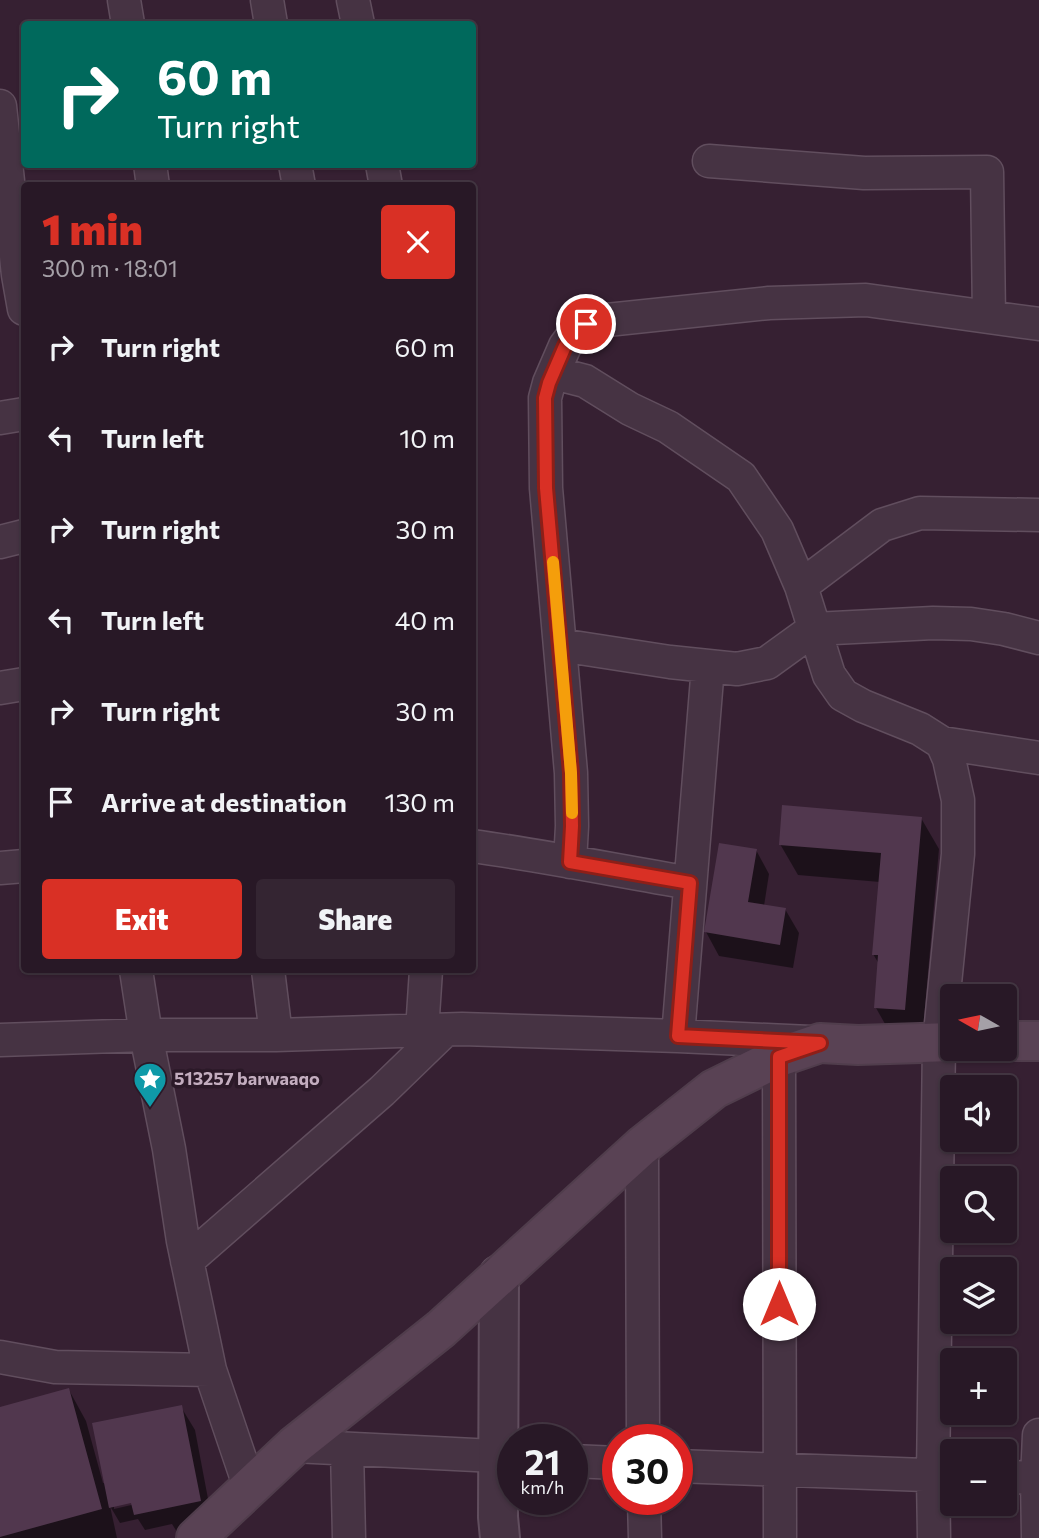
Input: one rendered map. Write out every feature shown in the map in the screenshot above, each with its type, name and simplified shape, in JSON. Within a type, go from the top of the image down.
[{"type":"main road","points":[[1017,1041],[1039,1041]]},
{"type":"main road","points":[[196,1538],[294,1446],[442,1329],[642,1146],[714,1089],[779,1057],[820,1043],[858,1045],[940,1042]]},
{"type":"street","points":[[124,0],[128,21]]},
{"type":"street","points":[[267,0],[270,21]]},
{"type":"street","points":[[354,0],[358,21]]},
{"type":"street","points":[[0,106],[18,293]]},
{"type":"street","points":[[709,161],[864,173],[986,172],[989,317]]},
{"type":"street","points":[[570,862],[571,773],[546,488],[545,398],[565,346],[577,330],[586,324],[607,320],[769,303],[866,300],[1039,324]]},
{"type":"street","points":[[554,373],[585,381],[630,409],[668,427],[741,477],[777,530],[801,586],[829,675],[843,695],[920,729],[942,743],[1039,758]]},
{"type":"street","points":[[0,418],[21,414]]},
{"type":"street","points":[[801,586],[882,525],[920,513],[1039,515]]},
{"type":"street","points":[[0,542],[21,537]]},
{"type":"street","points":[[560,645],[737,669],[767,663],[814,629],[933,623],[971,624],[1039,638]]},
{"type":"street","points":[[678,1036],[708,666]]},
{"type":"street","points":[[0,688],[21,684]]},
{"type":"street","points":[[942,743],[949,760],[958,800],[958,854],[949,984]]},
{"type":"street","points":[[476,847],[690,883]]},
{"type":"street","points":[[0,868],[21,866]]},
{"type":"street","points":[[136,973],[187,1261],[210,1370],[250,1488]]},
{"type":"street","points":[[268,973],[276,1035]]},
{"type":"street","points":[[187,1261],[382,1091],[434,1030],[426,973]]},
{"type":"street","points":[[0,1040],[434,1030],[678,1036],[820,1043]]},
{"type":"street","points":[[779,1057],[780,1538]]},
{"type":"street","points":[[943,1439],[945,1061]]},
{"type":"street","points":[[642,1146],[643,1424]]},
{"type":"street","points":[[499,1275],[504,1424]]},
{"type":"street","points":[[0,1357],[55,1367],[210,1370]]},
{"type":"street","points":[[1038,1538],[1039,1435]]},
{"type":"street","points":[[294,1446],[497,1457]]},
{"type":"street","points":[[347,1448],[349,1538]]},
{"type":"street","points":[[693,1466],[940,1476]]},
{"type":"street","points":[[1017,1477],[1038,1478]]},
{"type":"street","points":[[934,1538],[940,1497]]},
{"type":"street","points":[[500,1538],[501,1515]]},
{"type":"street","points":[[644,1515],[645,1538]]},
{"type":"building","points":[[782,805],[922,817],[905,1010],[874,1008],[878,955],[872,955],[881,853],[779,845]]},
{"type":"building","points":[[719,843],[757,849],[748,902],[786,908],[780,945],[704,932]]},
{"type":"building","points":[[69,1388],[102,1509],[0,1537],[0,1407]]},
{"type":"building","points":[[182,1405],[201,1501],[134,1515],[131,1503],[109,1508],[92,1423]]},
{"type":"slow traffic","points":[[553,562],[572,813]]},
{"type":"place","name":"513257 barwaaqo","points":[[150,1109]]},
{"type":"route","points":[[586,324],[577,330],[565,346],[545,398],[546,488],[571,773],[570,862],[690,883],[678,1036],[820,1043],[779,1057],[779,1304]]}]
